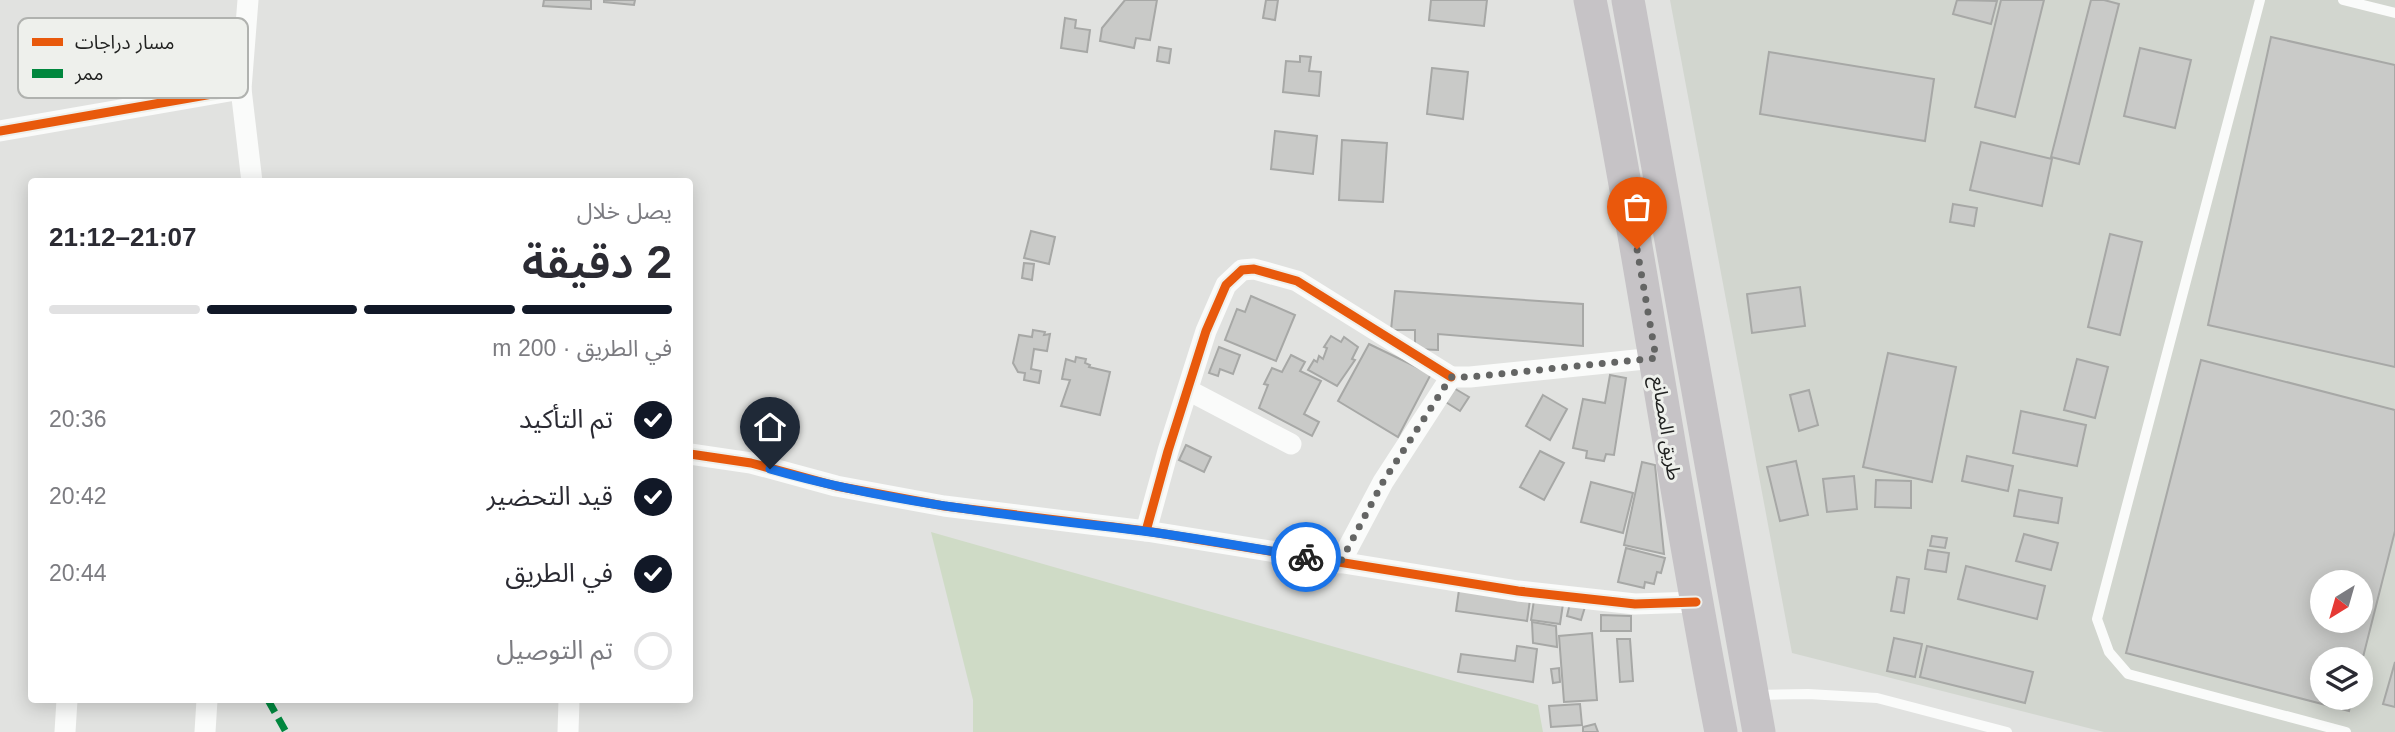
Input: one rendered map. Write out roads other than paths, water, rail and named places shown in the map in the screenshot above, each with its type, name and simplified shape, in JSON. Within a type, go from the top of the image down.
[{"type":"main road","name":"طريق المصانع","points":[[1590,0],[1621,150],[1696,602],[1721,732]]},
{"type":"main road","name":"طريق المصانع","points":[[1628,0],[1759,732]]},
{"type":"street","points":[[247,18],[248,0]]},
{"type":"street","points":[[0,131],[189,98]]},
{"type":"street","points":[[242,98],[252,178]]},
{"type":"street","points":[[1146,531],[1206,331],[1226,285],[1242,270],[1254,269],[1297,281],[1451,377],[1656,358]]},
{"type":"street","points":[[1340,563],[1383,482],[1451,377]]},
{"type":"street","points":[[1188,390],[1291,444]]},
{"type":"street","points":[[693,454],[751,463],[836,486],[944,506],[1146,531],[1518,591],[1635,604],[1696,602]]},
{"type":"street","points":[[65,732],[67,703]]},
{"type":"street","points":[[205,732],[207,703]]},
{"type":"street","points":[[568,732],[569,703]]},
{"type":"lane","points":[[2260,0],[2097,619],[2109,652],[2128,674],[2346,732]]},
{"type":"lane","points":[[2343,0],[2395,13]]},
{"type":"lane","points":[[1752,695],[1808,694],[1877,698],[2007,732]]}]
